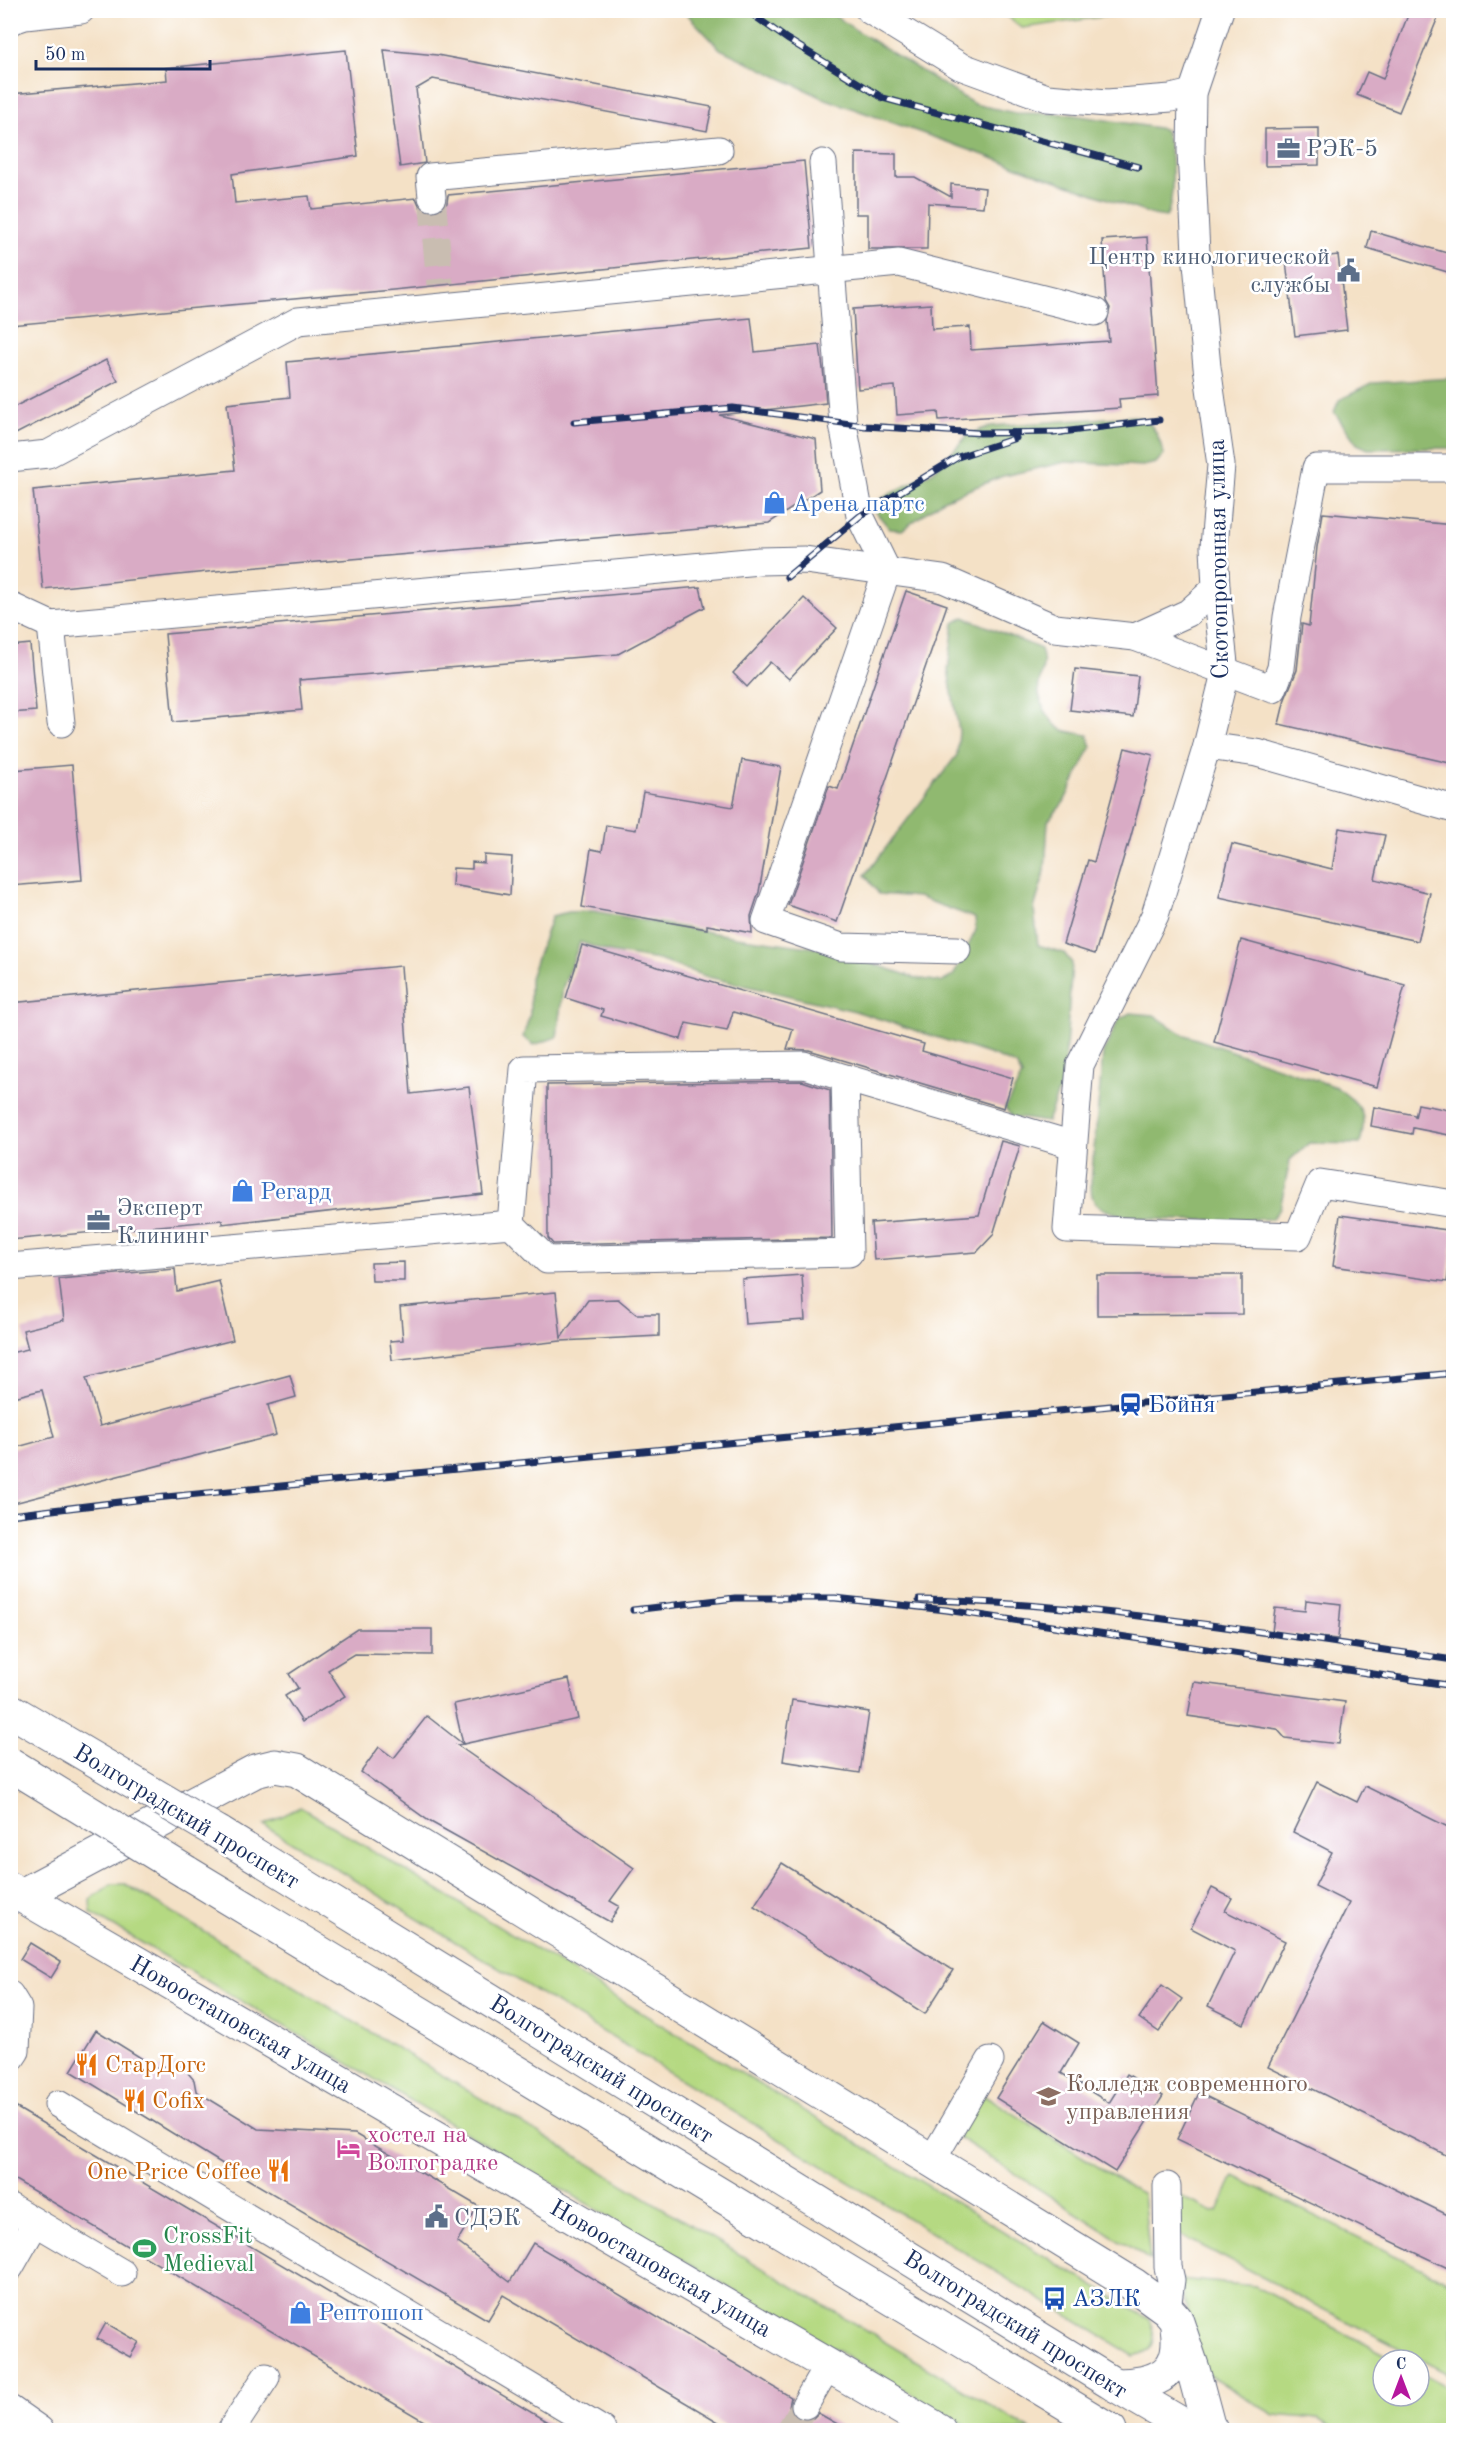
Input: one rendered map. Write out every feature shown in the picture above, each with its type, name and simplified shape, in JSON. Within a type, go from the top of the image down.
[{"type":"main road","name":"Волгоградский проспект","points":[[10,1710],[219,1833],[1115,2385],[1192,2430]]},
{"type":"main road","name":"Волгоградский проспект","points":[[10,1764],[1110,2430]]},
{"type":"main road","points":[[16,1892],[255,1771],[276,1766],[297,1770],[1134,2285],[1171,2314],[1193,2369],[1211,2430]]},
{"type":"main road","name":"Новоостаповская улица","points":[[16,1892],[939,2430]]},
{"type":"main road","points":[[1115,2385],[1151,2383],[1165,2375],[1173,2364],[1178,2350],[1171,2314]]},
{"type":"main road","points":[[1066,2404],[1088,2430]]},
{"type":"street","points":[[10,21],[25,16],[81,10]]},
{"type":"street","points":[[869,10],[960,66],[1047,98],[1107,103],[1171,98],[1192,93]]},
{"type":"street","name":"Скотопрогонная улица","points":[[1220,10],[1192,93],[1191,152],[1196,253],[1207,367],[1221,465],[1214,548],[1225,673],[1207,747],[1155,915],[1080,1065],[1067,1229],[1298,1236],[1320,1182],[1454,1204]]},
{"type":"street","points":[[432,197],[430,177],[719,150]]},
{"type":"street","points":[[823,163],[843,424],[860,516],[887,571],[766,921],[841,947],[957,950]]},
{"type":"street","points":[[10,458],[48,454],[298,321],[441,296],[831,270],[899,263],[1095,312]]},
{"type":"street","points":[[10,606],[51,625],[759,561],[805,560],[943,579],[1056,628],[1135,637],[1225,673],[1273,689],[1281,668],[1287,617],[1316,468],[1454,468]]},
{"type":"street","points":[[1135,637],[1188,614],[1216,588]]},
{"type":"street","points":[[51,625],[61,723]]},
{"type":"street","points":[[1207,747],[1257,753],[1454,809]]},
{"type":"street","points":[[845,1078],[849,1253],[547,1260],[511,1224],[524,1069],[804,1065],[1073,1145]]},
{"type":"street","points":[[10,1267],[511,1224]]},
{"type":"street","points":[[10,1995],[18,2008],[16,2051],[10,2061]]},
{"type":"street","points":[[932,2160],[990,2061]]},
{"type":"street","points":[[58,2104],[602,2430]]},
{"type":"street","points":[[1167,2186],[1171,2314]]},
{"type":"street","points":[[10,2207],[122,2273]]},
{"type":"street","points":[[10,2267],[35,2223]]},
{"type":"street","points":[[805,2405],[828,2365]]},
{"type":"street","points":[[231,2430],[266,2377]]},
{"type":"street","points":[[10,2409],[40,2430]]},
{"type":"green space","points":[[684,11],[829,11],[974,104],[1015,113],[1067,114],[1164,129],[1170,148],[1172,173],[1171,198],[1166,217],[1153,215],[823,98],[720,49]]},
{"type":"green space","points":[[1000,11],[1145,11],[1022,28]]},
{"type":"green space","points":[[1453,378],[1453,448],[1368,449],[1357,444],[1334,412],[1339,400],[1373,383]]},
{"type":"green space","points":[[1135,416],[1147,422],[1157,436],[1164,454],[1156,463],[1143,466],[1066,462],[1003,476],[943,500],[902,530],[890,529],[874,510],[880,499],[934,471],[969,434],[991,426]]},
{"type":"green space","points":[[964,617],[1041,649],[1043,663],[1039,696],[1044,709],[1056,726],[1061,729],[1088,735],[1091,747],[1064,802],[1048,821],[1045,871],[1034,909],[1038,945],[1064,953],[1072,963],[1064,1076],[1047,1122],[1012,1117],[1005,1108],[1022,1076],[1016,1065],[992,1055],[855,1011],[708,977],[658,960],[610,952],[580,942],[563,987],[557,1037],[534,1045],[523,1037],[530,1014],[530,978],[552,916],[569,912],[593,911],[736,937],[831,950],[916,978],[942,982],[953,976],[976,930],[975,918],[918,897],[879,894],[865,875],[957,755],[959,731],[948,670],[954,623]]},
{"type":"green space","points":[[1130,1013],[1154,1015],[1182,1034],[1336,1087],[1352,1099],[1361,1111],[1363,1124],[1360,1144],[1309,1143],[1290,1160],[1280,1209],[1271,1219],[1157,1219],[1114,1213],[1100,1207],[1093,1199],[1091,1182],[1103,1053],[1119,1019]]},
{"type":"green space","points":[[300,1807],[1149,2319],[1154,2338],[1151,2347],[1142,2354],[1134,2356],[264,1825]]},
{"type":"green space","points":[[111,1884],[125,1884],[1031,2430],[973,2430],[91,1913],[90,1900]]},
{"type":"green space","points":[[978,2091],[1143,2195],[1150,2260],[953,2134]]},
{"type":"green space","points":[[1234,2176],[1453,2284],[1453,2376],[1431,2365],[1431,2348],[1399,2348],[1173,2231],[1172,2192],[1213,2212],[1218,2211]]},
{"type":"green space","points":[[1179,2279],[1255,2286],[1373,2348],[1371,2348],[1371,2408],[1431,2408],[1431,2378],[1453,2390],[1453,2430],[1336,2430],[1318,2419],[1275,2415],[1203,2372]]},
{"type":"building","points":[[1410,10],[1441,10],[1399,112],[1357,95],[1367,72],[1383,79]]},
{"type":"building","points":[[346,50],[358,156],[232,174],[235,203],[309,196],[311,209],[416,198],[420,207],[433,213],[442,209],[447,203],[448,195],[804,161],[812,248],[10,325],[10,94],[167,80],[166,68]]},
{"type":"building","points":[[384,50],[437,55],[712,107],[707,131],[433,79],[416,89],[425,163],[400,167]]},
{"type":"building","points":[[1319,128],[1319,165],[1265,166],[1265,129]]},
{"type":"building","points":[[856,153],[896,154],[896,177],[915,177],[951,197],[951,184],[985,188],[983,207],[928,203],[927,249],[868,249],[868,214],[856,214]]},
{"type":"building","points":[[1371,231],[1454,255],[1454,274],[1367,248]]},
{"type":"building","points":[[1147,237],[1158,396],[1119,399],[1120,408],[939,420],[938,412],[897,415],[895,386],[858,389],[853,309],[931,304],[932,329],[970,327],[971,350],[1109,341],[1107,321],[1110,308],[1106,301],[1102,240]]},
{"type":"building","points":[[1338,255],[1347,330],[1295,336],[1286,261]]},
{"type":"building","points":[[751,318],[755,352],[820,345],[824,377],[826,403],[719,415],[816,439],[820,490],[769,523],[236,569],[43,589],[33,490],[235,470],[227,404],[290,397],[287,362]]},
{"type":"building","points":[[106,360],[118,381],[10,437],[10,409]]},
{"type":"building","points":[[1323,513],[1454,525],[1454,764],[1279,724],[1285,699],[1297,670],[1302,624],[1309,626]]},
{"type":"building","points":[[700,587],[705,607],[618,654],[299,680],[302,710],[173,722],[165,634]]},
{"type":"building","points":[[906,591],[947,605],[837,922],[788,905],[829,786],[838,789]]},
{"type":"building","points":[[804,598],[837,628],[789,679],[770,662],[747,687],[733,673]]},
{"type":"building","points":[[30,644],[36,711],[10,713],[10,646]]},
{"type":"building","points":[[1075,669],[1138,676],[1133,717],[1070,710]]},
{"type":"building","points":[[1125,748],[1153,755],[1095,954],[1063,944],[1088,860],[1094,862]]},
{"type":"building","points":[[742,760],[781,767],[759,892],[751,916],[752,933],[707,925],[707,929],[582,907],[591,849],[602,851],[606,825],[636,830],[643,792],[733,807]]},
{"type":"building","points":[[72,765],[82,880],[10,886],[10,797],[16,797],[13,770]]},
{"type":"building","points":[[1339,828],[1385,835],[1375,879],[1430,893],[1418,941],[1219,897],[1232,844],[1332,869]]},
{"type":"building","points":[[484,855],[512,857],[510,895],[452,885],[453,868],[472,869],[472,862],[484,863]]},
{"type":"building","points":[[1241,940],[1405,985],[1377,1087],[1214,1042]]},
{"type":"building","points":[[582,945],[924,1044],[922,1051],[1013,1078],[1004,1108],[809,1050],[787,1049],[793,1029],[733,1012],[727,1031],[686,1023],[681,1039],[601,1016],[603,1010],[566,998]]},
{"type":"building","points":[[401,966],[411,1094],[469,1087],[483,1194],[222,1224],[222,1220],[10,1240],[10,1003]]},
{"type":"building","points":[[802,1081],[830,1090],[832,1238],[553,1244],[548,1238],[547,1085]]},
{"type":"building","points":[[1418,1104],[1454,1111],[1454,1136],[1413,1128],[1412,1134],[1371,1126],[1374,1107],[1415,1115],[1415,1118]]},
{"type":"building","points":[[1001,1141],[1020,1146],[993,1235],[977,1252],[874,1260],[871,1223],[979,1215]]},
{"type":"building","points":[[1340,1215],[1454,1231],[1447,1282],[1333,1266]]},
{"type":"building","points":[[404,1262],[404,1281],[372,1281],[371,1263]]},
{"type":"building","points":[[175,1269],[177,1291],[219,1281],[233,1340],[86,1378],[100,1426],[290,1375],[296,1397],[268,1405],[276,1435],[10,1504],[10,1449],[54,1437],[42,1390],[10,1398],[10,1353],[28,1349],[23,1330],[64,1320],[59,1279]]},
{"type":"building","points":[[802,1275],[805,1320],[745,1324],[742,1279]]},
{"type":"building","points":[[1097,1275],[1242,1275],[1242,1314],[1097,1315]]},
{"type":"building","points":[[556,1292],[561,1338],[588,1300],[618,1299],[636,1314],[659,1314],[659,1336],[561,1341],[392,1360],[390,1341],[403,1340],[400,1307]]},
{"type":"building","points":[[1306,1600],[1341,1604],[1338,1639],[1272,1632],[1275,1608],[1305,1611]]},
{"type":"building","points":[[357,1629],[432,1629],[432,1655],[354,1654],[328,1670],[345,1696],[302,1722],[285,1696],[298,1688],[289,1674]]},
{"type":"building","points":[[569,1679],[578,1719],[463,1744],[454,1704]]},
{"type":"building","points":[[1194,1682],[1345,1702],[1339,1744],[1285,1738],[1277,1729],[1188,1716]]},
{"type":"building","points":[[792,1700],[869,1712],[860,1773],[783,1761]]},
{"type":"building","points":[[427,1716],[463,1744],[457,1745],[634,1868],[610,1901],[619,1906],[610,1922],[429,1821],[361,1772],[379,1747],[394,1758]]},
{"type":"building","points":[[1317,1782],[1357,1802],[1365,1786],[1454,1830],[1454,2159],[1268,2067],[1349,1903],[1315,1886],[1332,1852],[1293,1832]]},
{"type":"building","points":[[782,1863],[953,1970],[925,2014],[754,1906]]},
{"type":"building","points":[[1212,1888],[1232,1898],[1225,1911],[1285,1941],[1244,2024],[1208,2006],[1235,1951],[1191,1928]]},
{"type":"building","points":[[30,1943],[61,1962],[51,1978],[20,1959]]},
{"type":"building","points":[[1162,1985],[1182,1999],[1159,2032],[1139,2018]]},
{"type":"building","name":"Колледж современного управления","points":[[1044,2021],[1079,2043],[1061,2073],[1109,2103],[1127,2074],[1163,2096],[1115,2172],[996,2098]]},
{"type":"building","points":[[96,2030],[157,2068],[169,2065],[183,2067],[194,2080],[196,2091],[258,2129],[355,2134],[478,2206],[457,2242],[510,2282],[533,2243],[791,2397],[789,2406],[797,2418],[806,2421],[818,2413],[848,2430],[732,2430],[503,2295],[488,2320],[239,2174],[71,2071]]},
{"type":"building","points":[[1199,2093],[1454,2218],[1454,2271],[1177,2139]]},
{"type":"building","points":[[10,2104],[561,2430],[439,2430],[10,2177]]},
{"type":"building","points":[[106,2323],[139,2342],[130,2357],[97,2339]]},
{"type":"tunnel","points":[[432,197],[440,284]]},
{"type":"tunnel","points":[[790,2430],[805,2405]]},
{"type":"railway","points":[[746,10],[787,39],[883,98],[1138,167]]},
{"type":"railway","points":[[574,422],[733,408],[865,426],[980,433],[1062,432]]},
{"type":"railway","points":[[1054,433],[1159,420]]},
{"type":"railway","points":[[787,577],[860,516],[958,457],[1016,438]]},
{"type":"railway","points":[[10,1515],[145,1499],[1454,1373]]},
{"type":"railway","points":[[633,1610],[735,1598],[835,1598],[946,1610],[1454,1686]]},
{"type":"railway","points":[[919,1600],[986,1602],[1120,1614],[1454,1660]]},
{"type":"place","name":"РЭК-5","points":[[1288,148]]},
{"type":"place","name":"Центр кинологической службы","points":[[1348,270]]},
{"type":"place","name":"Арена партс","points":[[774,503]]},
{"type":"place","name":"Регард","points":[[242,1191]]},
{"type":"place","name":"Эксперт Клининг","points":[[99,1221]]},
{"type":"place","name":"Бойня","points":[[1130,1404]]},
{"type":"place","name":"СтарДогс","points":[[87,2064]]},
{"type":"place","name":"Колледж современного управления","points":[[1048,2097]]},
{"type":"place","name":"Cofix","points":[[134,2100]]},
{"type":"place","name":"хостел на Волгоградке","points":[[349,2148]]},
{"type":"place","name":"One Price Coffee","points":[[279,2171]]},
{"type":"place","name":"СДЭК","points":[[436,2217]]},
{"type":"place","name":"CrossFit Medieval","points":[[145,2249]]},
{"type":"place","name":"АЗЛК","points":[[1054,2298]]},
{"type":"place","name":"Рептошоп","points":[[300,2312]]}]
